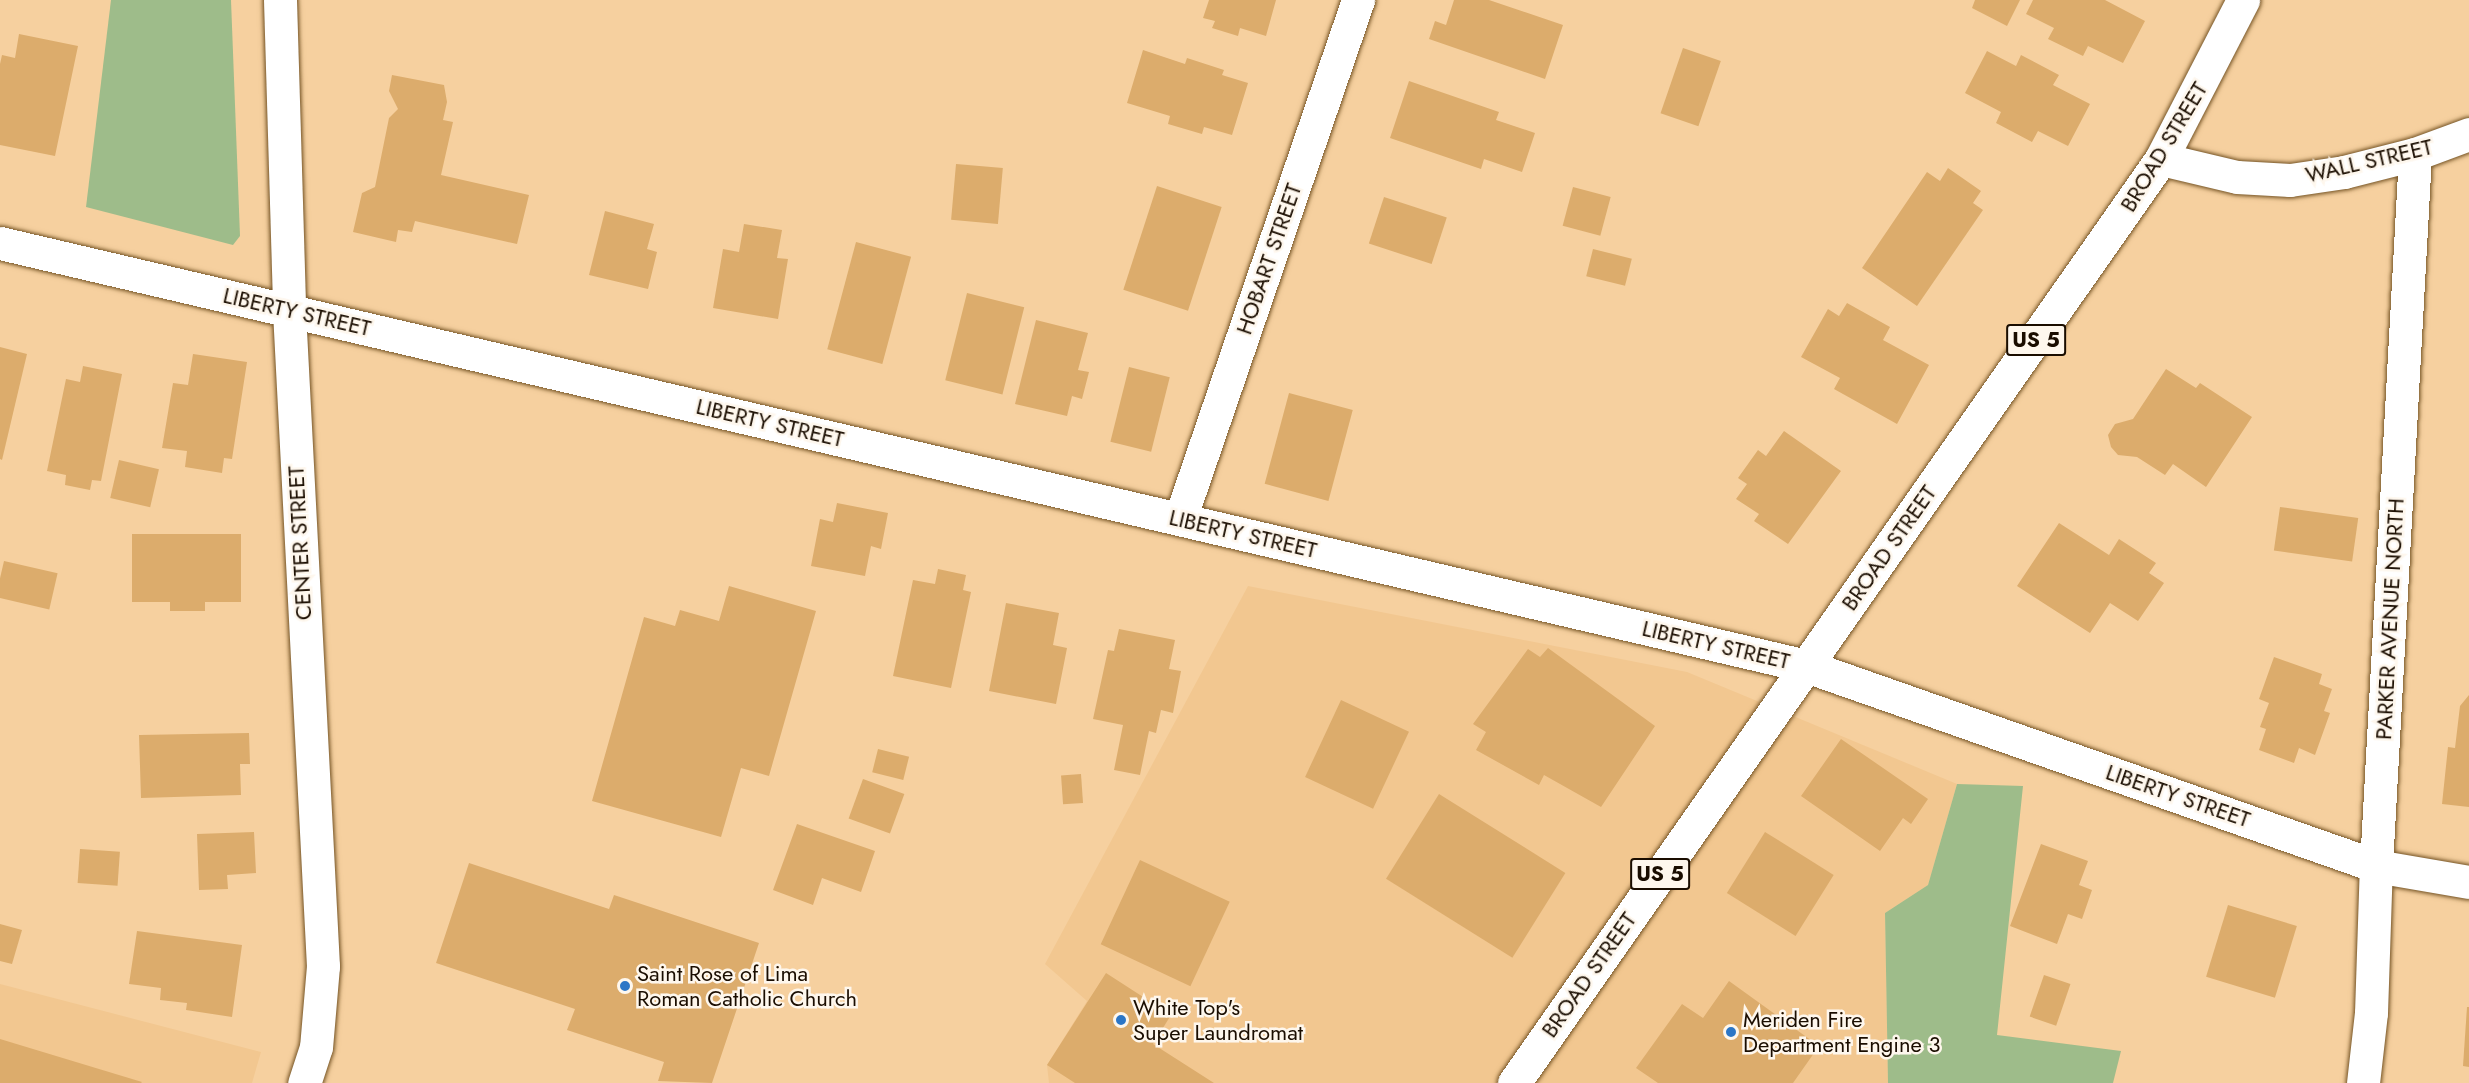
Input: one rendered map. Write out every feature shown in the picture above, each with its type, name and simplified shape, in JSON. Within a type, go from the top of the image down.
[{"type":"main road","name":"CENTER STREET","points":[[280,0],[290,310],[322,966],[316,1047],[304,1083]]},
{"type":"main road","name":"HOBART STREET","points":[[1180,519],[1358,0]]},
{"type":"main road","name":"BROAD STREET","points":[[1514,1083],[2161,159],[2243,0]]},
{"type":"main road","name":"WALL STREET","points":[[2161,159],[2237,177],[2290,180],[2344,172],[2415,154],[2469,134]]},
{"type":"main road","name":"PARKER AVENUE NORTH","points":[[2363,1083],[2371,1013],[2376,866],[2415,154]]},
{"type":"main road","name":"LIBERTY STREET","points":[[0,243],[1806,666],[2376,866],[2469,882]]},
{"type":"shaded area","points":[[1248,586],[1687,672],[1957,784],[1928,885],[1885,913],[1888,1083],[1049,1083],[1047,1065],[1087,1001],[1045,964]]},
{"type":"shaded area","points":[[0,984],[261,1052],[252,1083],[0,1083]]},
{"type":"green space","points":[[111,0],[231,0],[240,236],[233,245],[86,207]]},
{"type":"green space","points":[[1957,784],[2023,786],[1997,1035],[2121,1051],[2113,1083],[1888,1083],[1885,913],[1928,885]]},
{"type":"building","points":[[1209,0],[1276,0],[1266,36],[1240,28],[1238,36],[1212,28],[1215,21],[1203,18]]},
{"type":"building","points":[[1454,0],[1489,0],[1563,25],[1545,79],[1429,39],[1435,21],[1446,25]]},
{"type":"building","points":[[1975,0],[2020,0],[2007,26],[1972,8]]},
{"type":"building","points":[[2033,0],[2105,0],[2145,21],[2123,63],[2088,46],[2083,56],[2048,39],[2054,28],[2026,14]]},
{"type":"building","points":[[19,34],[78,46],[55,156],[0,145],[0,64],[2,55],[15,58]]},
{"type":"building","points":[[1683,48],[1721,61],[1698,126],[1661,113]]},
{"type":"building","points":[[1143,50],[1185,64],[1187,58],[1224,70],[1222,75],[1248,83],[1232,135],[1204,127],[1202,134],[1168,124],[1170,116],[1127,103]]},
{"type":"building","points":[[1987,51],[2016,66],[2021,55],[2059,75],[2053,85],[2090,104],[2068,146],[2038,131],[2032,142],[1996,123],[2001,112],[1965,93]]},
{"type":"building","points":[[392,75],[444,85],[447,102],[443,120],[453,122],[441,175],[529,195],[517,244],[415,221],[412,232],[398,230],[396,242],[353,232],[362,193],[375,187],[389,118],[398,109],[389,91]]},
{"type":"building","points":[[1409,81],[1499,112],[1496,120],[1535,133],[1522,172],[1484,159],[1481,169],[1390,138]]},
{"type":"building","points":[[956,164],[1003,168],[998,224],[951,220]]},
{"type":"building","points":[[1948,168],[1981,191],[1973,203],[1983,210],[1917,306],[1862,268],[1927,172],[1940,181]]},
{"type":"building","points":[[1157,186],[1222,207],[1188,311],[1123,290]]},
{"type":"building","points":[[1573,187],[1611,197],[1600,236],[1563,226]]},
{"type":"building","points":[[1384,197],[1447,217],[1432,264],[1369,244]]},
{"type":"building","points":[[605,211],[654,224],[647,249],[657,252],[648,289],[589,275]]},
{"type":"building","points":[[744,224],[782,230],[777,258],[788,259],[778,319],[713,308],[723,249],[739,252]]},
{"type":"building","points":[[856,242],[911,257],[882,364],[827,349]]},
{"type":"building","points":[[1593,249],[1632,259],[1625,286],[1586,276]]},
{"type":"building","points":[[967,293],[1024,307],[1002,395],[945,380]]},
{"type":"building","points":[[1847,303],[1890,327],[1883,340],[1929,365],[1897,424],[1834,389],[1840,378],[1801,357],[1828,309],[1839,316]]},
{"type":"building","points":[[1036,320],[1088,333],[1078,370],[1089,372],[1082,399],[1072,396],[1067,416],[1015,404]]},
{"type":"building","points":[[0,347],[27,354],[2,460],[0,459]]},
{"type":"building","points":[[193,354],[247,362],[232,459],[224,458],[222,473],[185,467],[187,451],[162,448],[173,383],[188,385]]},
{"type":"building","points":[[83,366],[122,374],[101,481],[92,480],[90,490],[65,485],[66,475],[47,471],[66,379],[80,382]]},
{"type":"building","points":[[1129,367],[1170,377],[1151,452],[1110,442]]},
{"type":"building","points":[[2166,369],[2196,388],[2200,383],[2252,417],[2206,487],[2173,464],[2165,475],[2137,457],[2118,455],[2111,447],[2108,435],[2115,424],[2133,419]]},
{"type":"building","points":[[1289,393],[1353,410],[1328,501],[1265,484]]},
{"type":"building","points":[[1784,431],[1841,471],[1788,544],[1754,521],[1759,514],[1736,499],[1747,484],[1738,478],[1758,450],[1766,456]]},
{"type":"building","points":[[119,460],[159,469],[150,507],[110,498]]},
{"type":"building","points":[[837,503],[888,513],[881,549],[871,546],[865,576],[811,566],[820,519],[833,522]]},
{"type":"building","points":[[2280,507],[2358,518],[2352,562],[2274,551]]},
{"type":"building","points":[[2059,523],[2109,555],[2119,539],[2156,563],[2149,573],[2164,583],[2138,621],[2110,603],[2090,633],[2017,586]]},
{"type":"building","points":[[132,534],[241,534],[241,602],[205,602],[205,611],[170,611],[170,602],[132,602]]},
{"type":"building","points":[[4,561],[58,573],[49,609],[0,598],[0,578]]},
{"type":"building","points":[[938,569],[966,575],[963,590],[971,592],[951,688],[893,676],[913,580],[935,584]]},
{"type":"building","points":[[729,586],[816,611],[769,776],[741,768],[721,837],[592,801],[644,617],[675,626],[680,610],[719,621]]},
{"type":"building","points":[[1006,603],[1059,613],[1053,645],[1067,648],[1056,704],[989,691]]},
{"type":"building","points":[[1119,629],[1175,640],[1169,669],[1181,671],[1173,713],[1161,710],[1156,733],[1149,731],[1140,775],[1114,770],[1123,725],[1093,719],[1108,650],[1114,651]]},
{"type":"building","points":[[1548,648],[1655,726],[1601,807],[1544,775],[1539,785],[1476,750],[1486,732],[1473,724],[1528,649],[1540,657]]},
{"type":"building","points":[[2274,657],[2322,674],[2319,684],[2332,689],[2324,711],[2330,713],[2315,755],[2299,748],[2294,763],[2259,750],[2266,729],[2260,727],[2269,703],[2259,699]]},
{"type":"building","points":[[2469,695],[2469,807],[2442,804],[2448,747],[2455,748],[2460,706]]},
{"type":"building","points":[[1341,700],[1409,732],[1373,809],[1305,777]]},
{"type":"building","points":[[249,733],[250,764],[240,764],[241,795],[141,798],[139,735]]},
{"type":"building","points":[[1841,739],[1928,799],[1911,824],[1903,818],[1880,851],[1801,796]]},
{"type":"building","points":[[878,749],[909,757],[903,780],[872,772]]},
{"type":"building","points":[[1081,774],[1083,803],[1063,804],[1061,775]]},
{"type":"building","points":[[863,779],[904,794],[890,834],[849,818]]},
{"type":"building","points":[[1439,794],[1565,873],[1512,958],[1386,879]]},
{"type":"building","points":[[797,824],[875,851],[861,892],[822,878],[813,905],[773,890]]},
{"type":"building","points":[[254,832],[256,873],[227,875],[228,889],[199,890],[197,834]]},
{"type":"building","points":[[1765,832],[1834,875],[1796,936],[1727,893]]},
{"type":"building","points":[[2041,844],[2088,861],[2079,885],[2092,890],[2082,919],[2068,914],[2057,944],[2010,926]]},
{"type":"building","points":[[80,849],[120,852],[118,886],[78,883]]},
{"type":"building","points":[[1140,860],[1230,902],[1190,986],[1101,944]]},
{"type":"building","name":"Saint Rose of Lima Roman Catholic Church","points":[[469,863],[609,909],[614,895],[759,943],[712,1083],[658,1081],[664,1062],[567,1030],[575,1009],[436,963]]},
{"type":"building","points":[[2228,905],[2297,926],[2275,998],[2206,977]]},
{"type":"building","points":[[0,924],[22,930],[12,964],[0,961]]},
{"type":"building","points":[[137,931],[242,945],[232,1017],[186,1010],[187,1003],[160,1000],[161,988],[129,984]]},
{"type":"building","points":[[1106,973],[1171,1015],[1153,1044],[1214,1083],[1075,1083],[1047,1065]]},
{"type":"building","points":[[2044,975],[2070,984],[2056,1026],[2030,1017]]},
{"type":"building","name":"Meriden Fire Department Engine 3","points":[[1729,981],[1819,1046],[1793,1083],[1658,1083],[1636,1068],[1682,1004],[1703,1018]]},
{"type":"building","points":[[2467,1007],[2469,1007],[2469,1067],[2463,1066]]},
{"type":"building","points":[[0,1039],[142,1082],[0,1083]]},
{"type":"place","name":"Saint Rose of Lima Roman Catholic Church","points":[[625,986]]},
{"type":"place","name":"White Top's Super Laundromat","points":[[1121,1020]]},
{"type":"place","name":"Meriden Fire Department Engine 3","points":[[1731,1032]]}]
